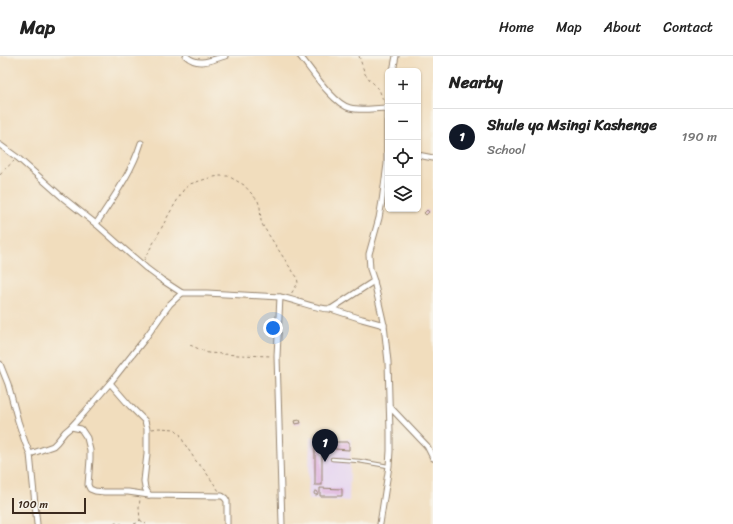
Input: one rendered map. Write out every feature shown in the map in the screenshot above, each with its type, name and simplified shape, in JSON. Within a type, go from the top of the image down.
[{"type":"street","points":[[186,56],[192,61],[197,62],[203,62],[225,56]]},
{"type":"street","points":[[300,56],[336,100],[342,104],[352,108],[370,109],[385,106]]},
{"type":"street","points":[[394,68],[396,56]]},
{"type":"street","points":[[96,224],[128,174],[141,143]]},
{"type":"street","points":[[0,145],[18,158],[143,265],[182,293],[288,298],[384,325]]},
{"type":"street","points":[[421,156],[433,158]]},
{"type":"street","points":[[380,524],[389,466],[390,407],[388,362],[384,325],[370,269],[369,254],[379,218],[385,176]]},
{"type":"street","points":[[331,309],[374,281]]},
{"type":"street","points":[[30,454],[53,446],[57,442],[110,383],[170,304],[182,293]]},
{"type":"street","points":[[280,297],[277,356],[282,524]]},
{"type":"street","points":[[0,364],[8,384],[18,421],[30,454],[37,524]]},
{"type":"street","points":[[110,383],[145,421],[147,429],[147,454],[144,481],[145,488],[149,495]]},
{"type":"street","points":[[390,407],[427,446],[433,458]]},
{"type":"street","points":[[71,427],[81,429],[89,444],[90,459],[88,485],[90,489],[149,495],[222,496],[227,501],[227,524]]},
{"type":"lane","points":[[332,459],[359,461],[389,466]]},
{"type":"path","points":[[359,56],[365,74],[378,88],[383,100],[387,104]]},
{"type":"path","points":[[0,175],[18,158]]},
{"type":"path","points":[[143,265],[146,254],[184,189],[190,184],[219,176],[228,176],[244,185],[258,201],[263,226],[297,277],[298,282],[288,298]]},
{"type":"path","points":[[190,344],[208,353],[277,356]]},
{"type":"path","points":[[147,429],[175,429],[180,434],[196,462],[213,481],[222,496]]},
{"type":"path","points":[[134,524],[137,524],[140,520],[139,504],[141,494]]},
{"type":"path","points":[[140,520],[146,524]]},
{"type":"path","points":[[114,523],[122,524]]},
{"type":"shaded area","points":[[310,437],[351,439],[349,501],[308,500]]},
{"type":"building","points":[[427,210],[429,212],[426,215],[424,213]]},
{"type":"building","points":[[300,420],[301,423],[295,424],[294,421]]},
{"type":"building","points":[[325,442],[333,442],[333,448],[325,448]]},
{"type":"building","points":[[336,442],[349,442],[349,450],[335,449]]},
{"type":"building","points":[[315,445],[322,445],[322,485],[315,485]]},
{"type":"building","points":[[320,488],[342,489],[342,496],[320,496]]},
{"type":"building","points":[[314,491],[318,491],[318,495],[314,495]]},
{"type":"place","name":"Shule ya Msingi Kashenge","points":[[325,462]]}]
